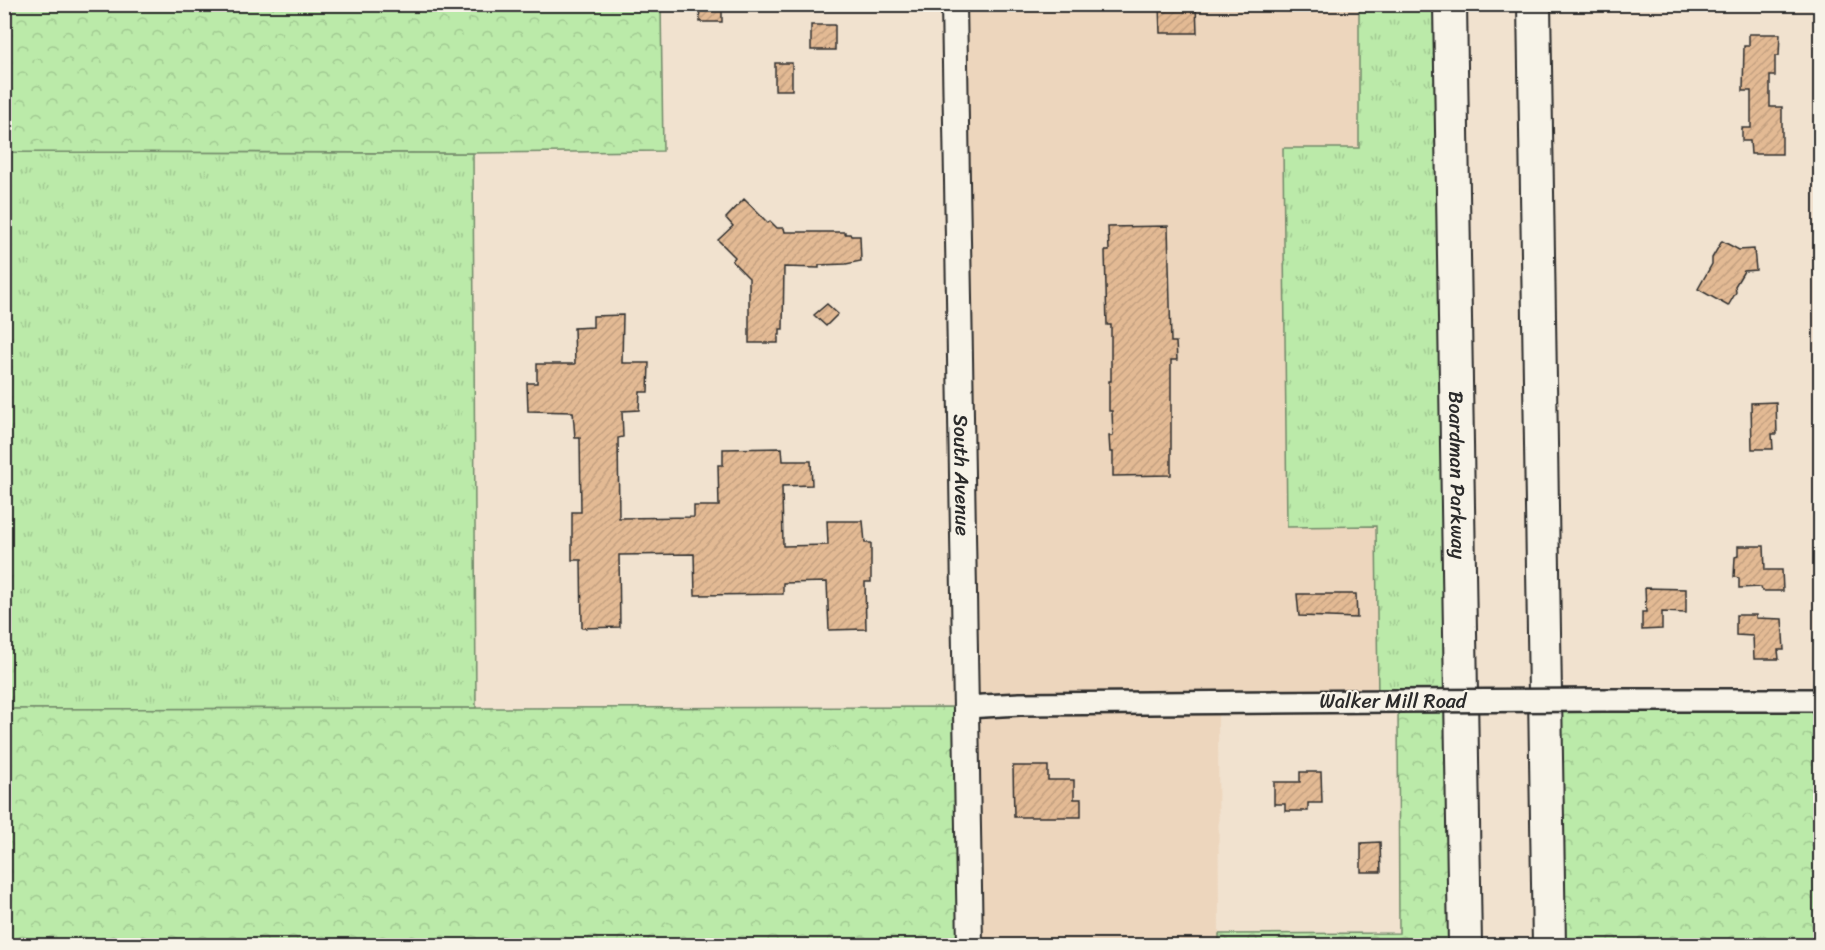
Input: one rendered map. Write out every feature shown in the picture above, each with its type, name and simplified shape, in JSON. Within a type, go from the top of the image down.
[{"type":"highway","name":"Boardman Parkway","points":[[1450,4],[1466,945]]},
{"type":"highway","points":[[1534,4],[1549,945]]},
{"type":"main road","name":"South Avenue","points":[[954,4],[970,945]]},
{"type":"street","name":"Walker Mill Road","points":[[966,706],[1398,701],[1821,700]]},
{"type":"shaded area","points":[[954,5],[1359,5],[1359,148],[1284,148],[1287,527],[1376,526],[1378,701],[1218,702],[1219,945],[970,945]]},
{"type":"green space","points":[[5,4],[661,5],[663,151],[5,152]]},
{"type":"green space","points":[[1359,5],[1450,5],[1461,700],[1378,701],[1376,526],[1287,527],[1283,148],[1359,148]]},
{"type":"green space","points":[[5,152],[473,153],[476,708],[5,709]]},
{"type":"green space","points":[[1461,700],[1465,945],[1219,946],[1219,934],[1399,933],[1398,701]]},
{"type":"green space","points":[[1545,700],[1820,700],[1820,945],[1549,945]]},
{"type":"green space","points":[[966,707],[970,945],[5,945],[4,709]]},
{"type":"building","points":[[699,4],[722,4],[722,22],[700,22]]},
{"type":"building","points":[[1159,4],[1196,4],[1197,33],[1160,33]]},
{"type":"building","points":[[811,25],[835,25],[835,50],[811,50]]},
{"type":"building","points":[[1749,34],[1780,34],[1779,56],[1775,56],[1775,76],[1770,76],[1770,107],[1782,107],[1782,154],[1751,154],[1750,141],[1742,141],[1742,128],[1751,128],[1751,91],[1743,91],[1744,46],[1749,46]]},
{"type":"building","points":[[775,63],[792,63],[792,90],[775,90]]},
{"type":"building","points":[[744,199],[768,223],[770,221],[777,228],[784,228],[785,232],[845,232],[851,236],[860,236],[861,261],[819,265],[819,268],[784,267],[783,329],[780,329],[778,343],[749,343],[749,278],[732,261],[735,257],[718,240],[733,226],[726,218]]},
{"type":"building","points":[[1168,226],[1171,342],[1176,342],[1177,360],[1171,360],[1171,475],[1113,476],[1113,452],[1110,452],[1109,436],[1113,436],[1112,411],[1109,411],[1111,325],[1107,325],[1105,251],[1109,251],[1108,227]]},
{"type":"building","points":[[1722,241],[1739,250],[1754,249],[1756,270],[1744,271],[1735,286],[1736,292],[1728,306],[1698,289]]},
{"type":"building","points":[[827,304],[838,314],[826,326],[814,315]]},
{"type":"building","points":[[623,315],[622,363],[649,363],[648,392],[640,392],[639,410],[622,411],[623,437],[618,438],[619,518],[694,517],[694,506],[719,506],[718,465],[723,465],[723,449],[782,448],[783,461],[811,461],[812,485],[782,486],[783,546],[828,545],[827,521],[863,521],[865,543],[871,543],[871,582],[865,582],[866,629],[829,630],[827,582],[783,583],[783,594],[695,595],[694,554],[619,555],[620,627],[582,628],[581,560],[572,560],[572,512],[581,512],[580,438],[575,438],[573,412],[528,411],[527,383],[537,383],[537,364],[575,364],[574,328],[593,327],[593,316]]},
{"type":"building","points":[[1776,402],[1777,434],[1772,434],[1773,449],[1752,449],[1751,403]]},
{"type":"building","points":[[1738,546],[1764,546],[1765,570],[1782,570],[1783,591],[1762,591],[1761,587],[1739,588],[1739,578],[1734,577]]},
{"type":"building","points":[[1645,588],[1686,589],[1686,613],[1662,612],[1662,629],[1642,630],[1642,612],[1646,612]]},
{"type":"building","points":[[1297,594],[1356,594],[1357,618],[1299,616]]},
{"type":"building","points":[[1736,615],[1782,619],[1784,650],[1778,650],[1779,659],[1754,659],[1753,636],[1736,635]]},
{"type":"building","points":[[1013,766],[1048,766],[1048,780],[1074,780],[1074,799],[1081,799],[1081,817],[1014,817]]},
{"type":"building","points":[[1300,772],[1321,772],[1322,803],[1308,803],[1308,811],[1285,811],[1285,804],[1274,804],[1274,782],[1300,782]]},
{"type":"building","points":[[1380,842],[1381,872],[1361,872],[1361,843]]}]
